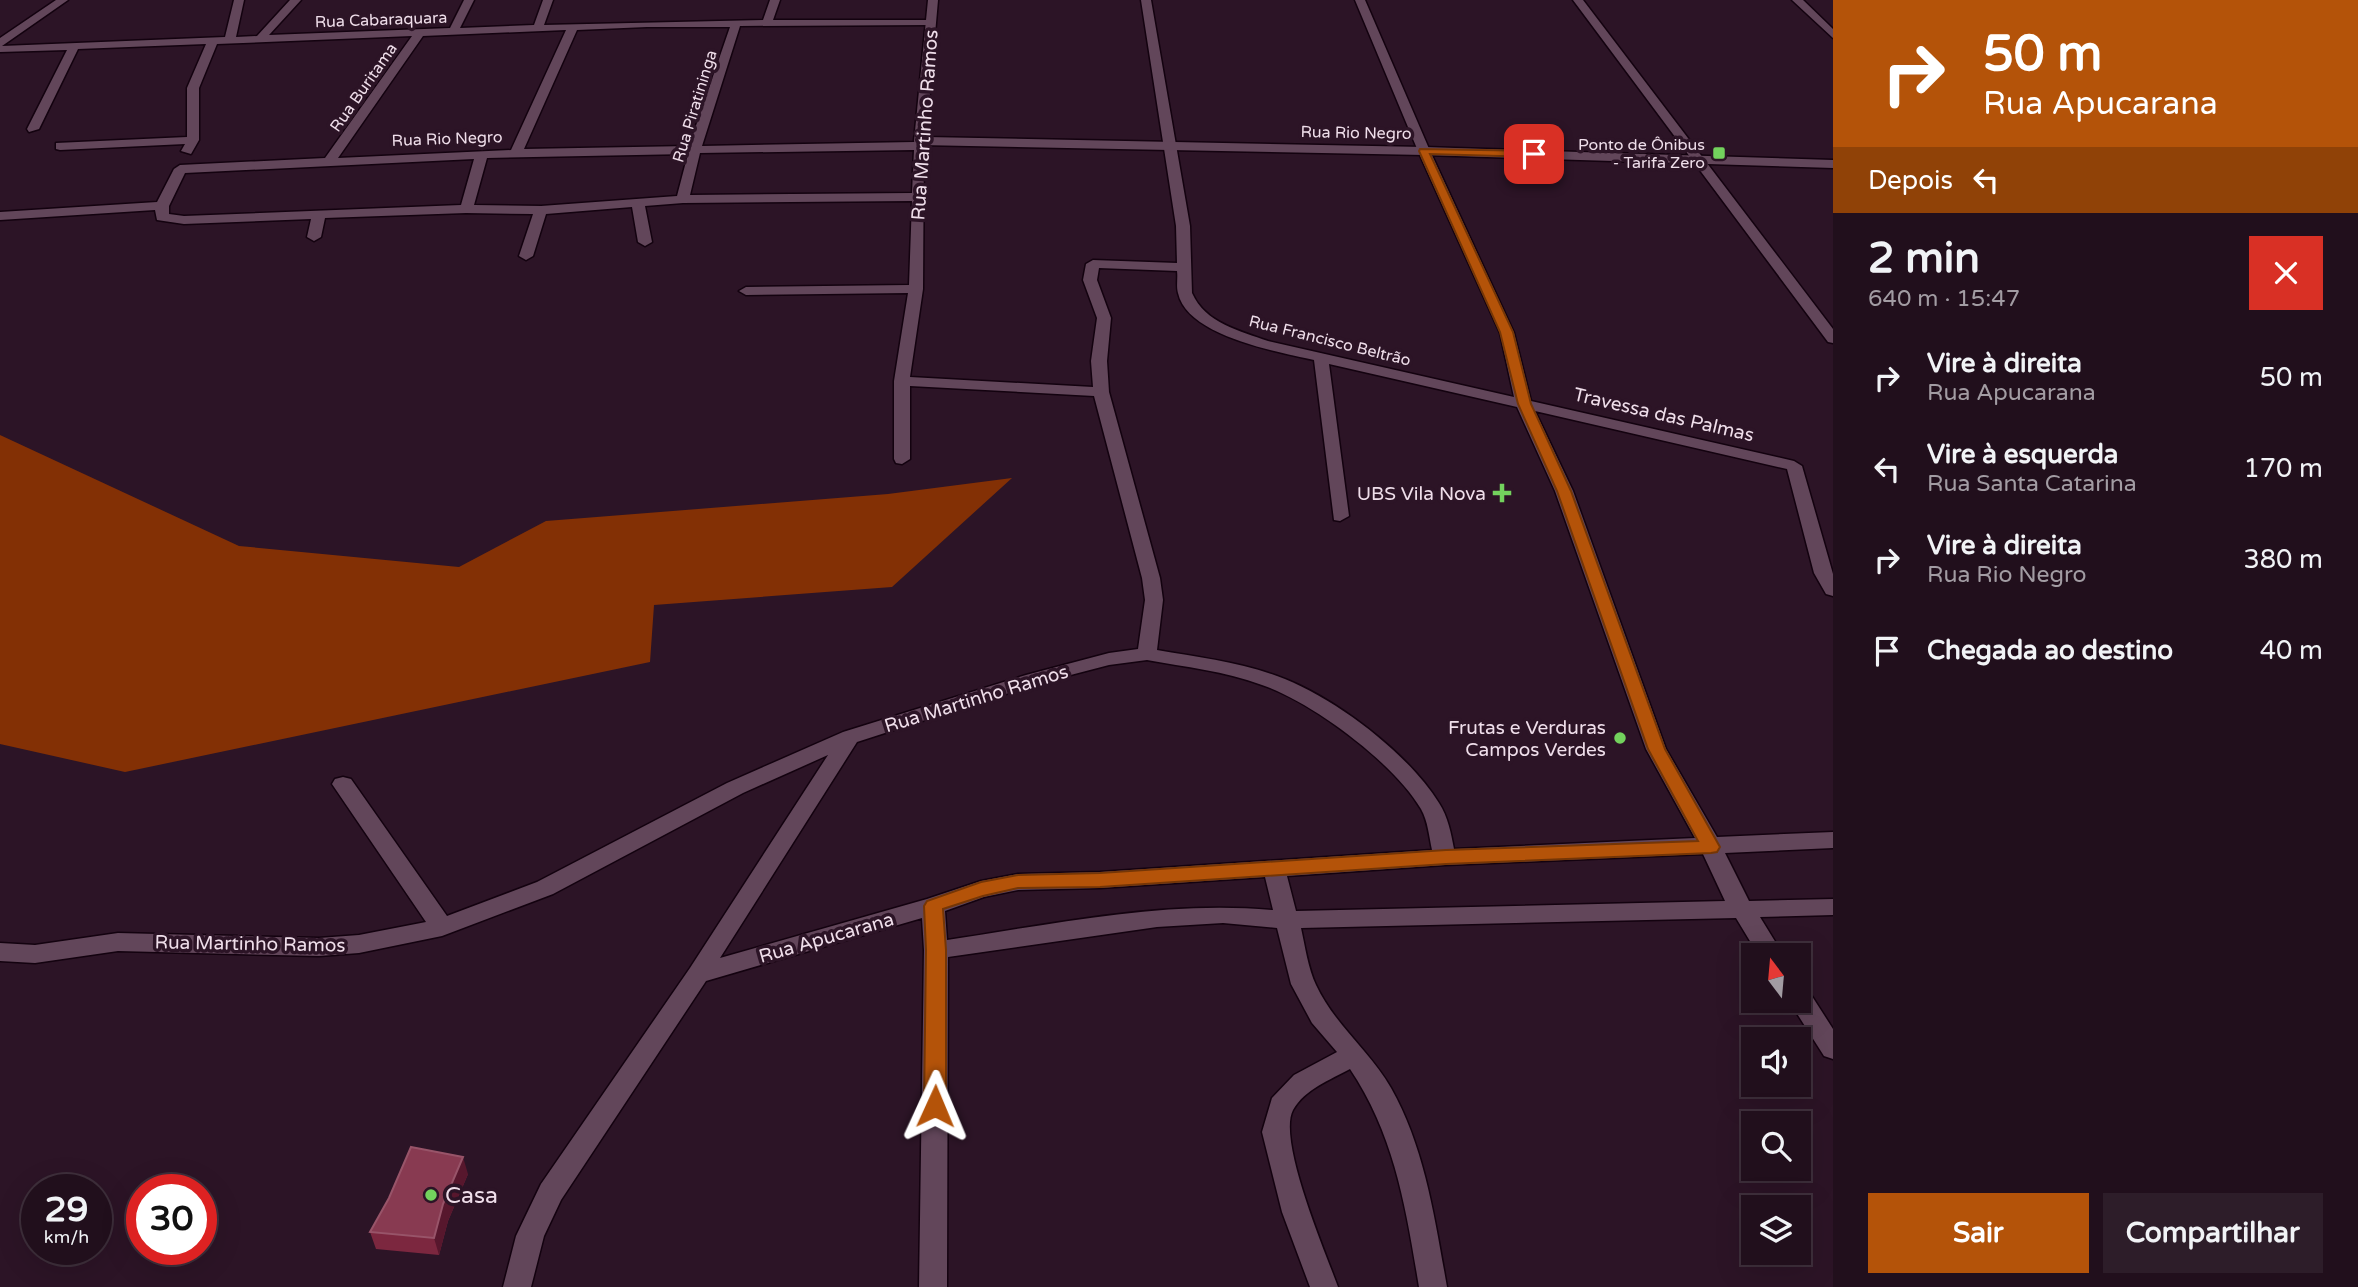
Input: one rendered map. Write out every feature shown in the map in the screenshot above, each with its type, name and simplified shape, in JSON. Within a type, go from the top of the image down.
[{"type":"street","points":[[0,43],[63,0]]},
{"type":"street","points":[[229,41],[239,0]]},
{"type":"street","points":[[259,40],[296,0]]},
{"type":"street","points":[[453,32],[469,0]]},
{"type":"street","points":[[538,28],[548,0]]},
{"type":"street","points":[[767,23],[775,0]]},
{"type":"street","name":"Rua Martinho Ramos","points":[[902,459],[902,381],[916,289],[920,144],[933,0]]},
{"type":"street","name":"Rua Francisco Beltrão","points":[[1146,0],[1183,226],[1183,267],[1189,302],[1209,321],[1240,336],[1321,358],[1524,404]]},
{"type":"street","points":[[1360,0],[1424,151],[1507,332],[1524,404],[1564,491],[1657,749],[1739,904],[1764,943]]},
{"type":"street","points":[[1578,0],[1833,339]]},
{"type":"street","points":[[1797,0],[1833,34]]},
{"type":"street","name":"Rua Piratininga","points":[[683,199],[695,148],[736,23]]},
{"type":"street","name":"Rua Cabaraquara","points":[[0,50],[573,26],[930,23]]},
{"type":"street","points":[[516,153],[573,26]]},
{"type":"street","name":"Rua Buritama","points":[[330,160],[421,33]]},
{"type":"street","points":[[212,42],[193,88],[193,140],[162,206],[162,217],[168,219],[466,209],[541,210],[683,199],[919,198]]},
{"type":"street","points":[[33,129],[73,48]]},
{"type":"street","points":[[60,146],[193,140]]},
{"type":"street","name":"Rua Rio Negro","points":[[180,169],[482,154],[920,144],[1170,145],[1833,164]]},
{"type":"street","points":[[466,209],[482,154]]},
{"type":"street","points":[[638,203],[645,242]]},
{"type":"street","points":[[0,216],[162,206]]},
{"type":"street","points":[[526,256],[541,210]]},
{"type":"street","points":[[314,237],[319,215]]},
{"type":"street","points":[[1147,654],[1154,600],[1151,578],[1101,392],[1099,361],[1104,318],[1090,280],[1093,264],[1183,267]]},
{"type":"street","points":[[746,291],[916,289]]},
{"type":"street","points":[[1321,358],[1340,516]]},
{"type":"street","points":[[902,381],[1101,392]]},
{"type":"street","name":"Travessa das Palmas","points":[[1524,404],[1794,466],[1823,573],[1833,590]]},
{"type":"street","name":"Rua Martinho Ramos","points":[[0,952],[35,954],[118,942],[319,947],[401,937],[442,927],[545,888],[735,788],[850,737],[1033,678],[1109,659],[1147,654],[1272,680],[1320,706],[1385,756],[1411,782],[1431,808],[1446,857]]},
{"type":"street","points":[[517,1287],[530,1236],[551,1192],[698,974],[850,737]]},
{"type":"street","points":[[343,784],[442,927]]},
{"type":"street","name":"Rua Apucarana","points":[[698,974],[933,906],[981,889],[1018,882],[1100,880],[1446,857],[1713,854],[1833,841]]},
{"type":"street","points":[[1274,869],[1303,984],[1321,1017],[1354,1055],[1381,1094],[1416,1188],[1433,1287]]},
{"type":"street","points":[[936,950],[1157,918],[1223,914],[1287,920],[1739,904],[1833,907]]},
{"type":"street","points":[[933,906],[936,950],[933,1287]]},
{"type":"street","points":[[1809,1013],[1833,1049]]},
{"type":"street","points":[[1324,1287],[1296,1212],[1275,1132],[1281,1106],[1303,1082],[1354,1055]]},
{"type":"shaded area","points":[[0,435],[239,546],[459,567],[546,521],[888,494],[1012,478],[892,587],[654,605],[650,662],[125,772],[0,744]]},
{"type":"building","points":[[411,1147],[463,1157],[443,1204],[434,1238],[370,1232],[389,1198]]},
{"type":"place","name":"Ponto de Ônibus - Tarifa Zero","points":[[1719,153]]},
{"type":"place","name":"UBS Vila Nova","points":[[1502,493]]},
{"type":"place","name":"Frutas e Verduras Campos Verdes","points":[[1620,738]]},
{"type":"place","name":"Casa","points":[[431,1195]]},
{"type":"route","points":[[935,1106],[936,950],[933,906],[981,889],[1018,882],[1100,880],[1446,857],[1711,847],[1685,805],[1657,749],[1564,491],[1524,404],[1507,332],[1424,151],[1534,154]]}]
